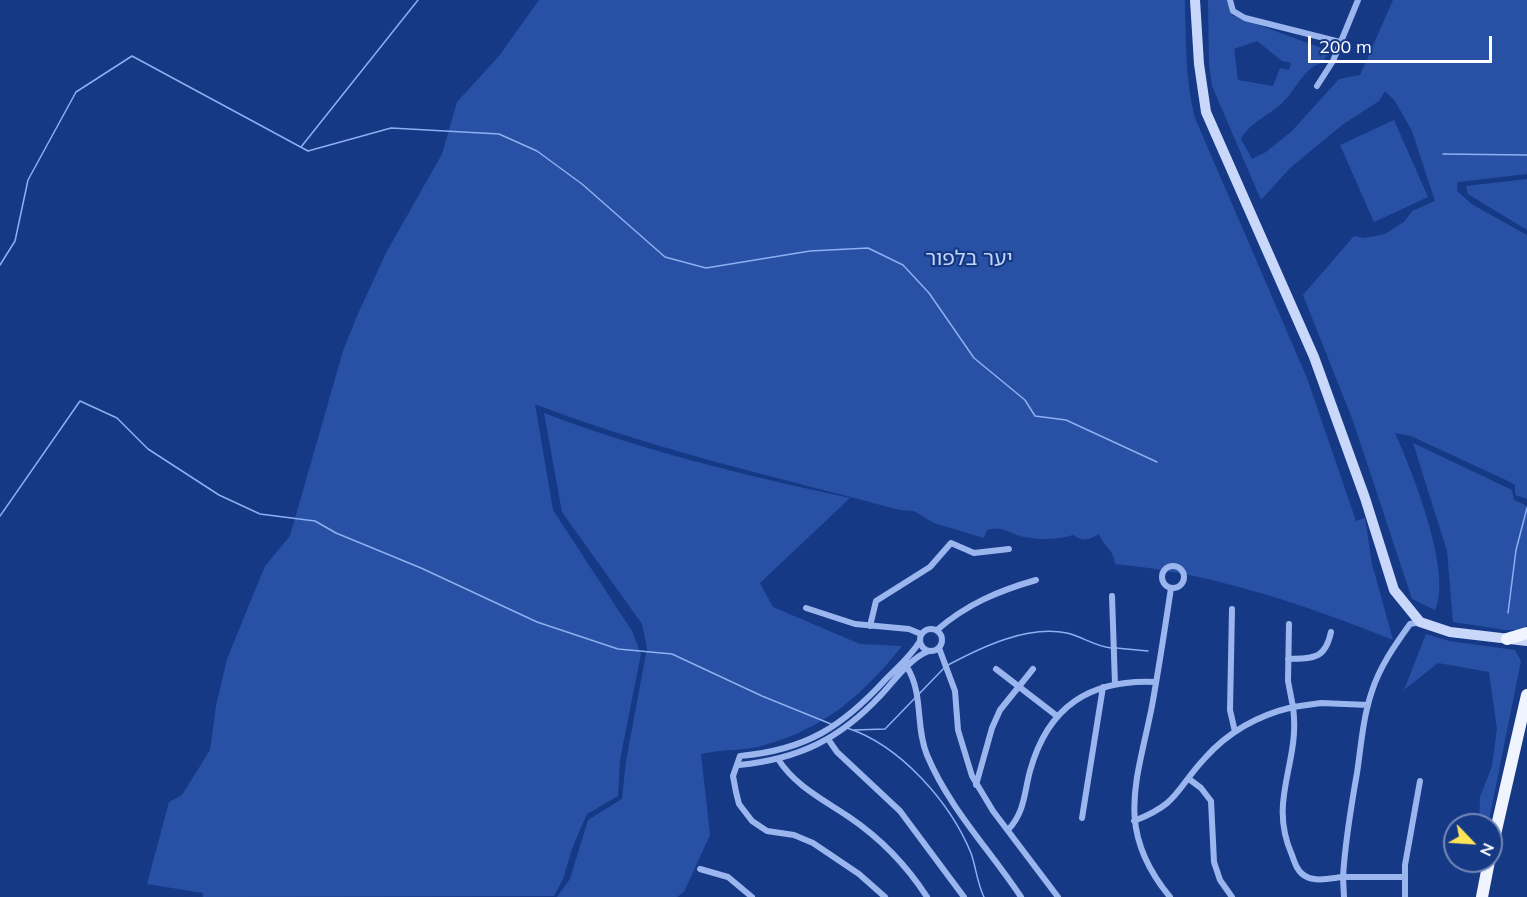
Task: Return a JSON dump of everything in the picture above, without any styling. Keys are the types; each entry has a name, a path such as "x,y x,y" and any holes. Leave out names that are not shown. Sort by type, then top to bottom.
{"highway":[{"path":"1507,639 1527,633"},
{"path":"1500,813 1527,695"},
{"path":"1482,897 1487,873"}],"main road":[{"path":"1195,0 1199,64 1206,112 1314,357 1361,488 1394,590 1420,622 1450,632 1527,641"}],"street":[{"path":"1230,0 1233,11 1245,18 1340,42"},
{"path":"1317,86 1333,61 1358,0"},
{"path":"870,627 876,601 930,567 951,543 974,553 1010,549"},
{"path":"937,630 957,613 983,598 1036,580"},
{"path":"1170,897 1149,864 1135,831 1134,821 1135,780 1156,682 1171,588"},
{"path":"1112,596 1116,684"},
{"path":"806,608 870,627 909,629 921,638 924,648 929,651"},
{"path":"1232,609 1230,710 1235,732"},
{"path":"1344,897 1344,856 1368,705 1378,675 1390,653 1410,624 1420,622"},
{"path":"1289,624 1288,659 1295,735 1281,816 1283,831 1302,874 1309,879 1404,877"},
{"path":"856,715 930,628 937,630 943,639 939,648 955,691 962,751 976,785 1058,897"},
{"path":"1288,659 1309,658 1323,653 1329,644 1331,632"},
{"path":"885,897 859,874 813,843 794,835 767,831 752,821 739,804 733,776 739,765 740,756 800,744 832,733 856,715 922,654 939,648"},
{"path":"908,667 918,688 923,746 928,759 962,817 1020,897"},
{"path":"996,669 1057,716"},
{"path":"976,785 992,728 1000,710 1033,669"},
{"path":"1008,830 1023,808 1029,773 1039,743 1057,716 1084,694 1103,687 1156,682"},
{"path":"1082,818 1103,687"},
{"path":"1134,821 1167,805 1207,756 1235,732 1256,718 1293,707 1321,702 1368,705"},
{"path":"739,765 778,759 807,751 828,739 832,733"},
{"path":"828,739 843,758 900,811 964,897"},
{"path":"778,759 786,771 801,785 852,819 898,859 927,897"},
{"path":"1189,779 1201,788 1211,801 1214,862 1220,880 1232,897"},
{"path":"1405,897 1404,877 1420,781"},
{"path":"700,869 728,877 752,897"}],"green space":[{"name":"יער בלפור","path":"539,0 1185,0 1188,74 1195,118 1307,378 1356,521 1365,518 1372,564 1393,640 1326,614 1257,592 1151,568 1115,564 1113,555 1099,534 1086,539 1073,535 1043,539 1024,537 998,528 987,530 984,538 934,523 914,511 900,510 670,449 535,404 553,510 632,631 641,654 620,760 618,796 587,814 573,846 563,879 554,896 203,897 203,893 147,884 169,802 182,795 210,750 216,706 227,659 265,566 290,536 343,351 357,316 386,253 442,154 457,102 499,56"},
{"path":"1208,0 1228,0 1232,15 1329,51 1322,63 1305,74 1283,102 1245,133 1241,139 1252,159 1266,152 1292,131 1339,79 1360,75 1393,0 1527,0 1527,174 1458,182 1457,191 1473,205 1527,235 1527,499 1515,495 1515,485 1506,480 1411,436 1395,433 1420,496 1435,548 1439,572 1439,593 1435,610 1412,599 1353,421 1303,295 1354,236 1365,238 1385,234 1404,222 1412,211 1435,201 1412,131 1395,101 1385,91 1379,101 1342,125 1289,169 1261,200 1212,86 1209,64","holes":["1257,41 1282,61 1291,63 1289,70 1280,68 1273,86 1238,80 1234,49"]},
{"path":"1394,120 1428,197 1374,222 1340,145"},
{"path":"1527,179 1527,230 1468,194 1466,186"},
{"path":"544,413 657,451 850,498 760,583 773,607 860,644 902,646 858,694 825,719 787,738 757,747 701,754 710,835 684,892 677,897 557,897 570,879 588,820 622,799 626,761 647,648 642,624 562,512"},
{"path":"1413,443 1512,490 1514,500 1527,506 1527,625 1522,630 1505,630 1453,622 1447,551"},
{"path":"1426,634 1449,641 1515,650 1521,661 1490,813 1479,813 1480,797 1492,766 1497,729 1489,672 1438,663 1404,690"}],"waterway":[{"path":"301,147 418,0"},
{"path":"0,265 15,241 28,180 76,92 132,56 308,151 391,128 499,134 537,151 582,184 665,257 706,268 810,251 868,248 903,265 929,293 974,358 1025,400 1035,416 1066,420 1157,462"},
{"path":"1443,154 1527,155"},
{"path":"0,516 80,401 117,418 148,449 219,495 260,514 315,521 336,533 421,568 537,622 618,649 672,654 762,696 831,724"},
{"path":"1508,613 1516,550 1527,508"},
{"path":"948,665 1005,639 1036,632 1067,633 1111,648"},
{"path":"1116,648 1148,651"},
{"path":"918,695 944,668"},
{"path":"854,730 885,729 915,698"},
{"path":"847,728 867,736 886,748 904,762 937,796 962,834 971,853 984,897"}]}
